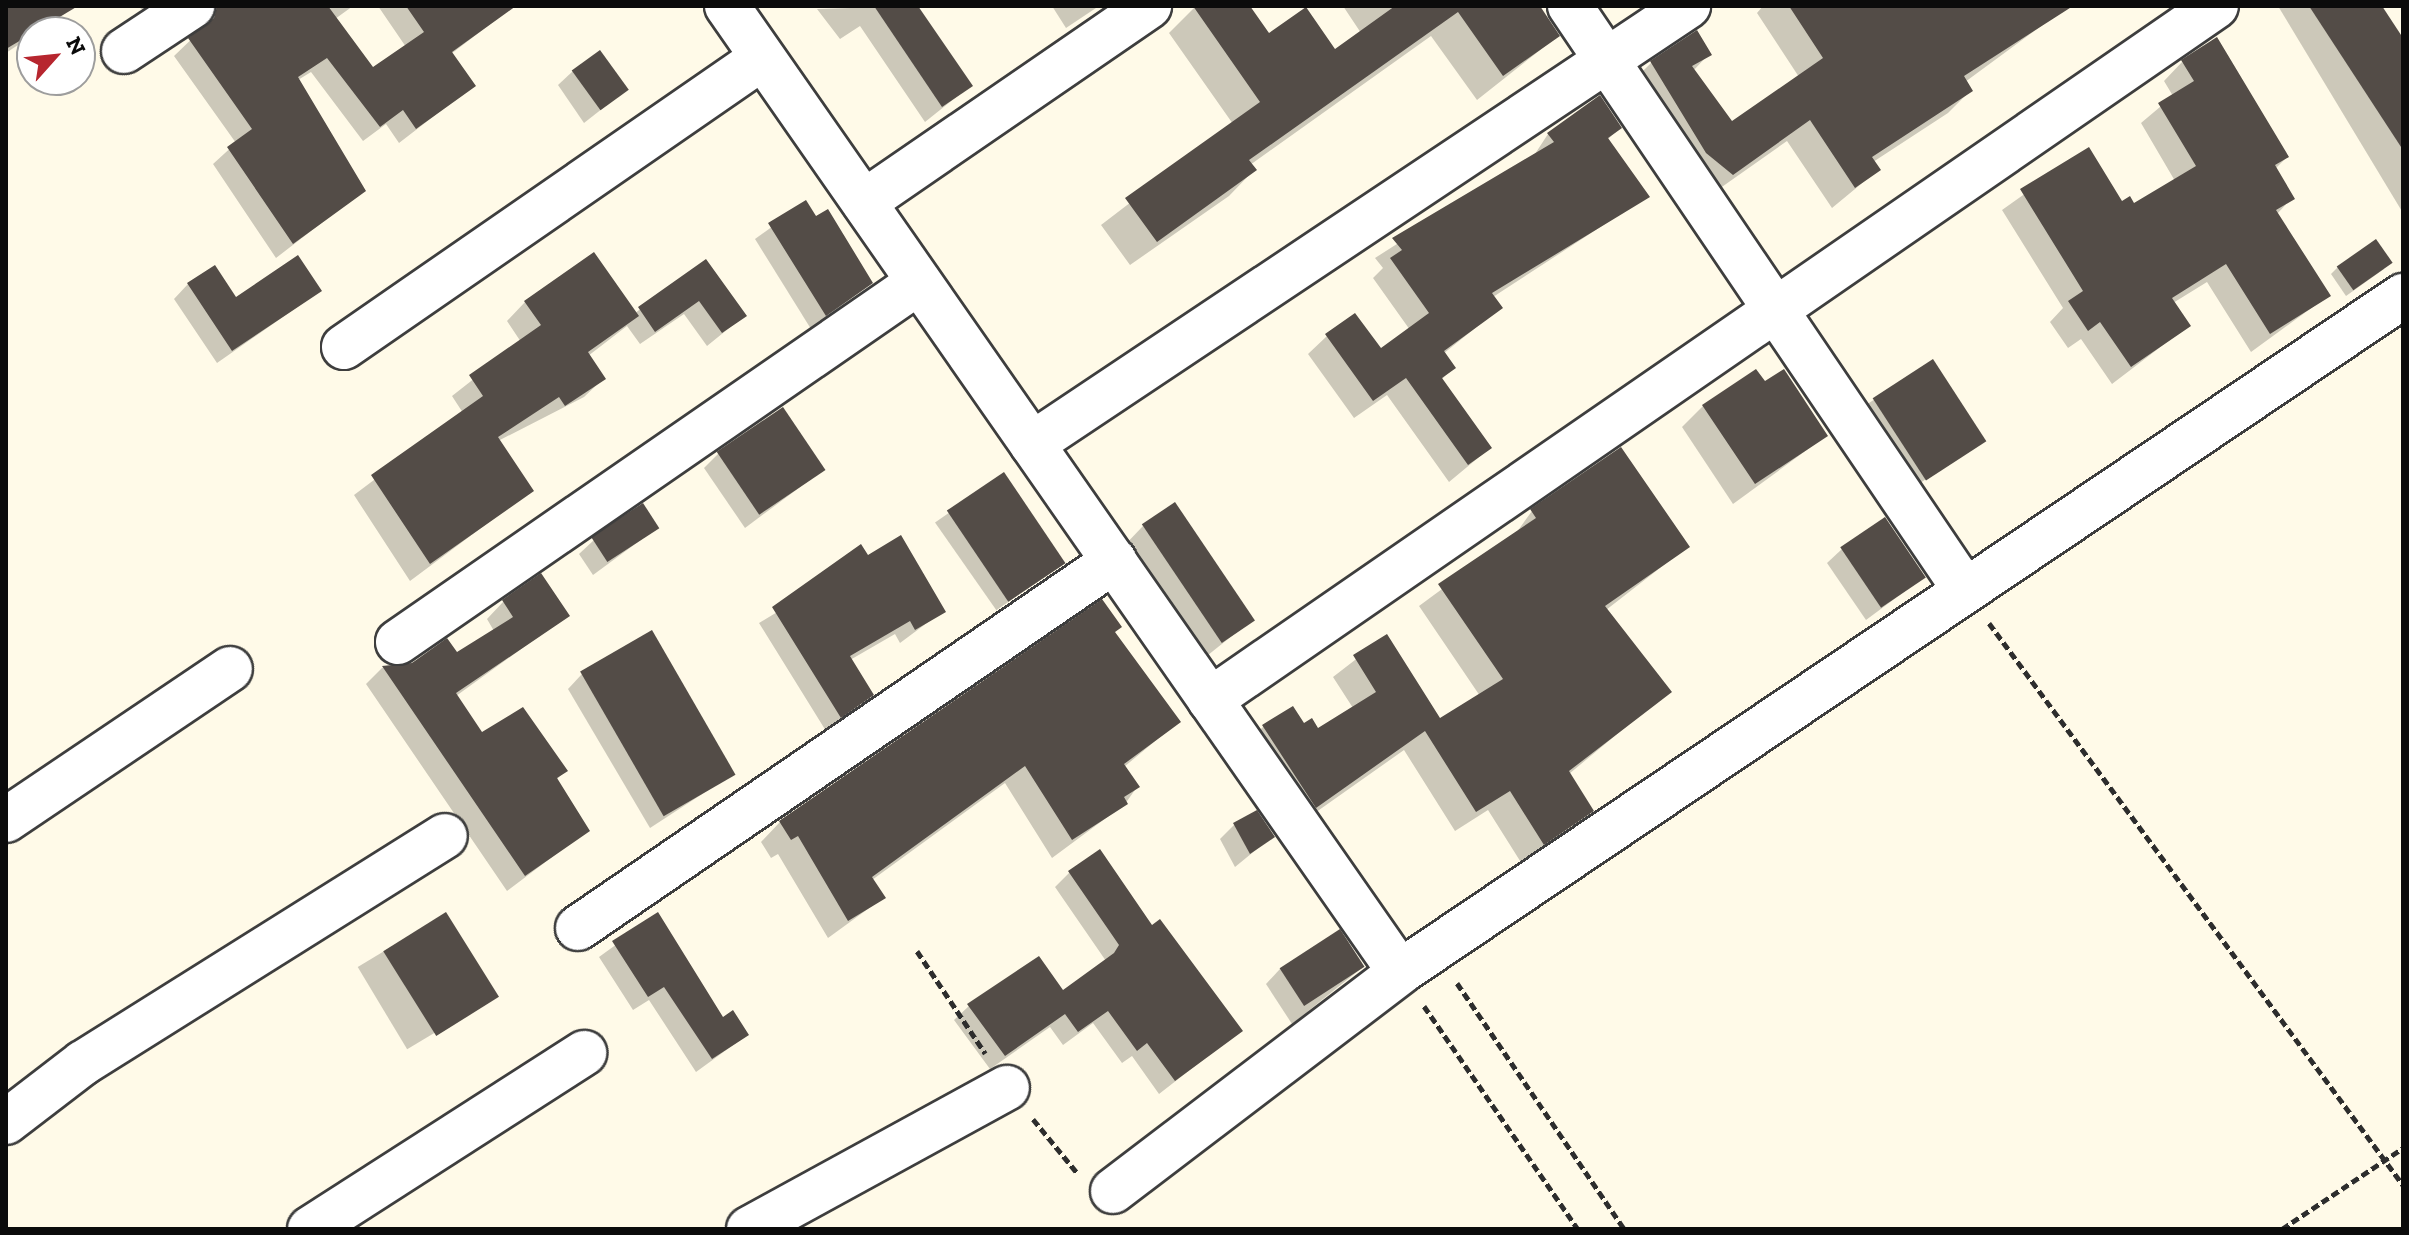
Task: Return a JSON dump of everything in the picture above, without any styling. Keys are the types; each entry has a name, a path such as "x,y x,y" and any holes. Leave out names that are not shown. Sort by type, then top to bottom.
{"street":[{"path":"124,51 192,6"},
{"path":"727,6 1210,700 1417,961"},
{"path":"864,202 1149,6"},
{"path":"1570,6 1965,590"},
{"path":"1032,444 1688,6"},
{"path":"1210,700 2216,6"},
{"path":"344,347 762,58"},
{"path":"398,642 919,282"},
{"path":"1113,1191 1417,961 2403,296"},
{"path":"578,928 1114,561"},
{"path":"6,820 230,669"},
{"path":"6,1122 83,1063 445,836"},
{"path":"310,1229 584,1053"},
{"path":"749,1229 1007,1088"}],"path":[{"path":"1965,590 2403,1185"},
{"path":"917,951 1007,1088 1101,1202 1113,1191"},
{"path":"1417,961 1578,1229"},
{"path":"1417,961 1624,1229"},
{"path":"2282,1229 2403,1148"}],"building":[{"path":"6,6 78,6 61,16 16,16 16,43 6,49"},
{"path":"217,6 328,6 373,67 424,32 406,6 516,6 452,52 476,86 416,129 403,110 380,127 327,58 298,77 366,191 293,244 227,147 252,129 188,38 214,18"},
{"path":"874,6 918,6 973,86 942,107"},
{"path":"1193,6 1250,6 1269,33 1306,7 1335,49 1395,6 1540,6 1560,36 1503,76 1458,12 1249,160 1257,170 1157,242 1125,198 1260,102"},
{"path":"1789,6 2073,6 1964,76 1973,91 1872,157 1881,170 1855,188 1810,120 1733,175 1706,153 1650,61 1697,30 1712,55 1692,66 1732,121 1823,58"},
{"path":"2309,6 2382,6 2403,38 2403,150"},
{"path":"2217,37 2289,157 2275,165 2295,199 2276,210 2331,296 2270,334 2226,264 2172,298 2191,326 2131,367 2100,322 2088,331 2068,301 2083,291 2020,189 2089,147 2122,201 2130,196 2134,203 2196,166 2158,103 2194,81 2181,60"},
{"path":"600,50 629,90 600,110 572,71"},
{"path":"1600,95 1622,128 1608,138 1650,197 1492,293 1503,308 1444,351 1456,368 1442,378 1492,448 1468,465 1406,378 1373,401 1325,334 1355,313 1381,348 1429,313 1390,258 1402,250 1392,238 1554,142 1547,133"},
{"path":"806,200 816,216 828,209 873,283 826,316 768,223"},
{"path":"2376,239 2393,263 2353,290 2337,267"},
{"path":"594,252 639,316 588,352 606,379 565,406 559,397 498,437 534,491 430,564 371,475 483,396 469,375 541,325 524,301"},
{"path":"298,255 322,291 232,351 187,283 215,265 236,297"},
{"path":"706,259 747,316 722,333 699,301 655,332 638,307"},
{"path":"1933,359 1986,441 1926,480 1873,398"},
{"path":"1756,369 1765,381 1784,369 1828,436 1755,484 1702,405"},
{"path":"783,407 825,470 759,515 717,452"},
{"path":"1621,447 1690,547 1605,606 1672,692 1569,771 1594,811 1544,845 1510,791 1476,812 1425,731 1316,808 1262,725 1293,706 1304,723 1312,718 1318,728 1376,692 1353,655 1387,634 1440,718 1503,679 1438,584 1536,518 1530,509"},
{"path":"1004,472 1066,563 1008,602 947,511"},
{"path":"1175,502 1255,621 1222,643 1142,524"},
{"path":"643,503 659,528 607,562 591,537"},
{"path":"1885,517 1926,578 1881,608 1840,547"},
{"path":"901,535 946,612 915,630 910,621 850,656 874,695 841,718 772,607 861,544 868,555"},
{"path":"541,573 570,616 456,693 482,732 523,707 568,771 557,778 590,831 525,876 382,666 412,663 447,638 457,652 513,617 502,600"},
{"path":"1102,599 1122,627 1115,632 1181,722 1124,764 1140,787 1124,797 1128,804 1072,840 1025,766 872,877 886,898 848,921 798,836 791,840 779,821"},
{"path":"652,630 736,775 664,816 580,672"},
{"path":"1257,810 1275,837 1250,854 1233,823"},
{"path":"1100,849 1152,925 1160,919 1243,1031 1175,1081 1147,1043 1137,1051 1108,1011 1078,1032 1065,1014 1005,1056 967,1004 1039,956 1063,990 1114,953 1119,945 1068,871"},
{"path":"446,912 499,997 436,1036 383,951"},
{"path":"658,912 723,1017 733,1010 749,1035 712,1059 664,987 648,997 612,941"},
{"path":"1340,929 1365,967 1304,1006 1280,968"}]}
